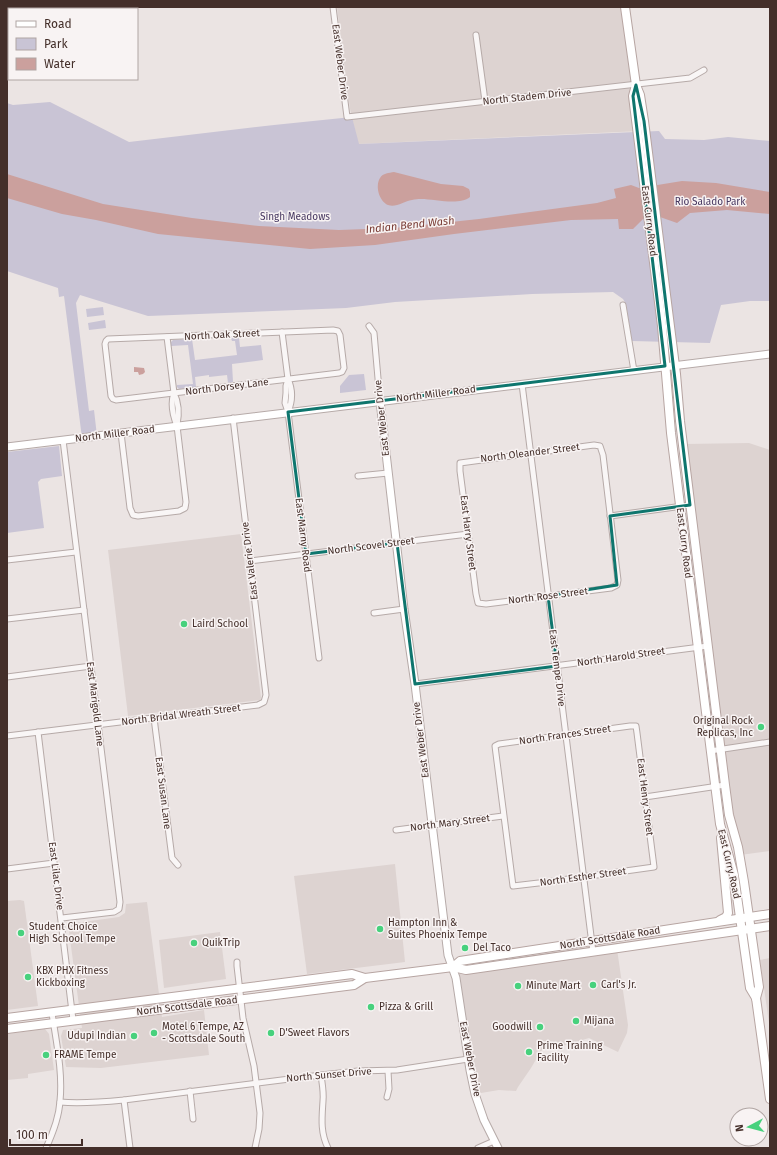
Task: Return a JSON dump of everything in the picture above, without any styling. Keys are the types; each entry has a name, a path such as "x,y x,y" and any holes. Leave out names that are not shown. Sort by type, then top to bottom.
{"main road":[{"name":"East Curry Road","path":"625,7 636,85 640,95 653,223 675,365 690,506 729,815 738,850 759,987 756,998"},
{"name":"East Curry Road","path":"653,223 669,416 710,751 720,824 734,875 750,988 756,998 770,1099"},
{"path":"717,922 726,917 728,913 720,824"},
{"name":"North Scottsdale Road","path":"453,967 460,960 770,914"},
{"name":"North Scottsdale Road","path":"7,1029 354,984 365,978 453,967 466,970 770,926"},
{"name":"North Scottsdale Road","path":"7,1018 352,974 365,978"}],"street":[{"name":"East Weber Drive","path":"333,7 347,117"},
{"path":"476,35 485,101"},
{"name":"North Stadem Drive","path":"347,117 690,78 704,70"},
{"path":"623,305 634,370"},
{"name":"East Weber Drive","path":"369,326 374,333 380,401 404,609 415,684 448,956 456,978 468,1060 475,1094 484,1120 498,1148"},
{"name":"North Oak Street","path":"113,399 111,396 104,344 106,341 113,339 334,330 338,331 340,335 344,368 342,372"},
{"name":"East Marny Road","path":"282,332 288,379 286,386 289,393 285,403 288,412 319,658"},
{"path":"121,433 130,508 133,515 138,516 179,511 185,508 186,502 174,418 175,402 172,400 174,393 167,337"},
{"name":"North Miller Road","path":"7,446 770,354"},
{"name":"North Dorsey Lane","path":"113,399 116,400 342,372"},
{"name":"East Tempe Drive","path":"522,384 556,666 593,952"},
{"name":"East Valerie Drive","path":"233,418 266,695 264,702"},
{"name":"East Marigold Lane","path":"62,918 114,912 119,909 120,902 63,440"},
{"name":"North Oleander Street","path":"460,463 594,445 600,446 610,516"},
{"name":"East Harry Street","path":"460,463 478,603"},
{"path":"358,476 388,473"},
{"path":"610,516 690,506"},
{"name":"North Rose Street","path":"478,603 486,604 611,588 617,585 618,580 610,516"},
{"name":"North Scovel Street","path":"250,561 468,534"},
{"path":"7,560 76,552"},
{"path":"374,613 404,609"},
{"path":"7,619 84,610"},
{"name":"North Harold Street","path":"415,684 708,646"},
{"path":"7,677 91,666"},
{"name":"North Bridal Wreath Street","path":"7,736 258,705 264,702"},
{"name":"East Susan Lane","path":"154,718 172,858 178,865"},
{"name":"North Frances Street","path":"503,816 495,746 499,744 636,726"},
{"name":"East Henry Street","path":"636,726 654,867"},
{"name":"East Lilac Drive","path":"38,732 62,918 73,1020"},
{"path":"710,751 770,742"},
{"path":"645,797 725,785"},
{"name":"North Mary Street","path":"396,830 503,816"},
{"name":"North Esther Street","path":"503,816 513,886 654,867"},
{"path":"7,869 54,863"},
{"path":"237,962 240,999 252,1054 260,1113 259,1129 255,1148"},
{"path":"46,1148 55,1127 60,1102 61,1080 52,1013"},
{"name":"North Sunset Drive","path":"60,1102 96,1103 256,1082 358,1071 388,1071 468,1060"},
{"path":"387,1097 388,1071"},
{"path":"321,1075 323,1099 322,1126 323,1135 328,1148"},
{"path":"190,1091 193,1119"},
{"path":"124,1100 130,1148"},
{"path":"478,1148 494,1141"}],"highlighted area":[{"path":"636,85 644,121 690,505 610,516 617,585 548,596 557,666 415,684 397,543 306,554 288,412 665,366 633,96"}],"shaded area":[{"path":"337,7 623,7 641,131 358,144 350,109"},
{"path":"749,443 770,450 770,851 740,855 726,774 685,444"},
{"name":"Laird School","path":"241,534 261,698 260,700 128,716 108,550"},
{"path":"395,864 405,962 307,974 294,876"},
{"path":"7,901 24,901 38,1006 7,1010"},
{"path":"147,902 162,1017 204,1010 209,1055 101,1068 66,1067 61,1036 63,1030 82,1028 68,924 119,917 125,913 126,904"},
{"path":"220,932 226,979 164,988 159,940"},
{"path":"617,949 628,1025 627,1033 618,1052 589,1038 559,1047 544,1049 541,1051 516,1091 499,1090 475,1094 453,967 466,970"},
{"path":"770,958 770,1030 760,960"},
{"path":"45,1029 49,1034 54,1070 28,1074 28,1078 7,1080 7,1034"}],"green space":[{"name":"Singh Meadows","path":"50,102 129,142 352,117 359,144 659,131 665,139 704,140 728,137 770,141 770,301 750,301 721,305 710,343 632,341 626,304 623,299 613,292 532,294 395,302 346,308 148,316 80,295 76,303 89,411 94,410 97,436 82,438 64,296 59,297 58,288 7,271 7,103 13,105"},
{"path":"103,307 104,315 87,317 86,309"},
{"path":"105,320 106,328 89,330 88,323"},
{"path":"231,338 239,338 240,347 261,345 263,360 232,364 233,382 228,383 227,375 209,377 209,375 195,377 196,387 179,389 177,387 177,385 193,384 188,345 171,346 171,342 173,340 192,339 195,360 237,355 235,341 232,341"},
{"path":"364,374 366,390 340,393 340,386 349,375"},
{"path":"59,446 62,476 41,479 38,482 44,528 7,533 7,452"}],"water":[{"path":"394,172 441,184 463,186 469,189 470,197 465,200 453,202 418,199 391,206 385,203 380,197 378,185 380,178 383,175"},
{"path":"7,174 103,204 192,218 259,226 339,230 394,228 479,219 597,203 616,198 614,189 631,185 639,188 682,181 716,183 770,192 770,214 727,210 690,213 677,223 660,217 643,219 633,229 619,229 618,219 571,220 375,245 310,249 158,234 62,214 7,198"},
{"path":"134,367 144,368 145,372 139,375 138,372 134,372"}],"place":[{"name":"Laird School","path":"184,624"},
{"name":"Original Rock Replicas, Inc","path":"761,727"},
{"name":"Hampton Inn & Suites Phoenix Tempe","path":"380,929"},
{"name":"Student Choice High School Tempe","path":"21,933"},
{"name":"QuikTrip","path":"194,943"},
{"name":"Del Taco","path":"465,948"},
{"name":"KBX PHX Fitness Kickboxing","path":"28,977"},
{"name":"Carl's Jr.","path":"593,985"},
{"name":"Minute Mart","path":"518,986"},
{"name":"Pizza & Grill","path":"371,1007"},
{"name":"Mijana","path":"576,1021"},
{"name":"Goodwill","path":"540,1027"},
{"name":"Motel 6 Tempe, AZ - Scottsdale South","path":"154,1033"},
{"name":"D'Sweet Flavors","path":"271,1033"},
{"name":"Udupi Indian","path":"134,1036"},
{"name":"Prime Training Facility","path":"529,1052"},
{"name":"FRAME Tempe","path":"46,1055"}],"park label":[{"name":"Rio Salado Park","path":"710,202"}],"water label":[{"name":"Indian Bend Wash","path":"410,225"}]}
